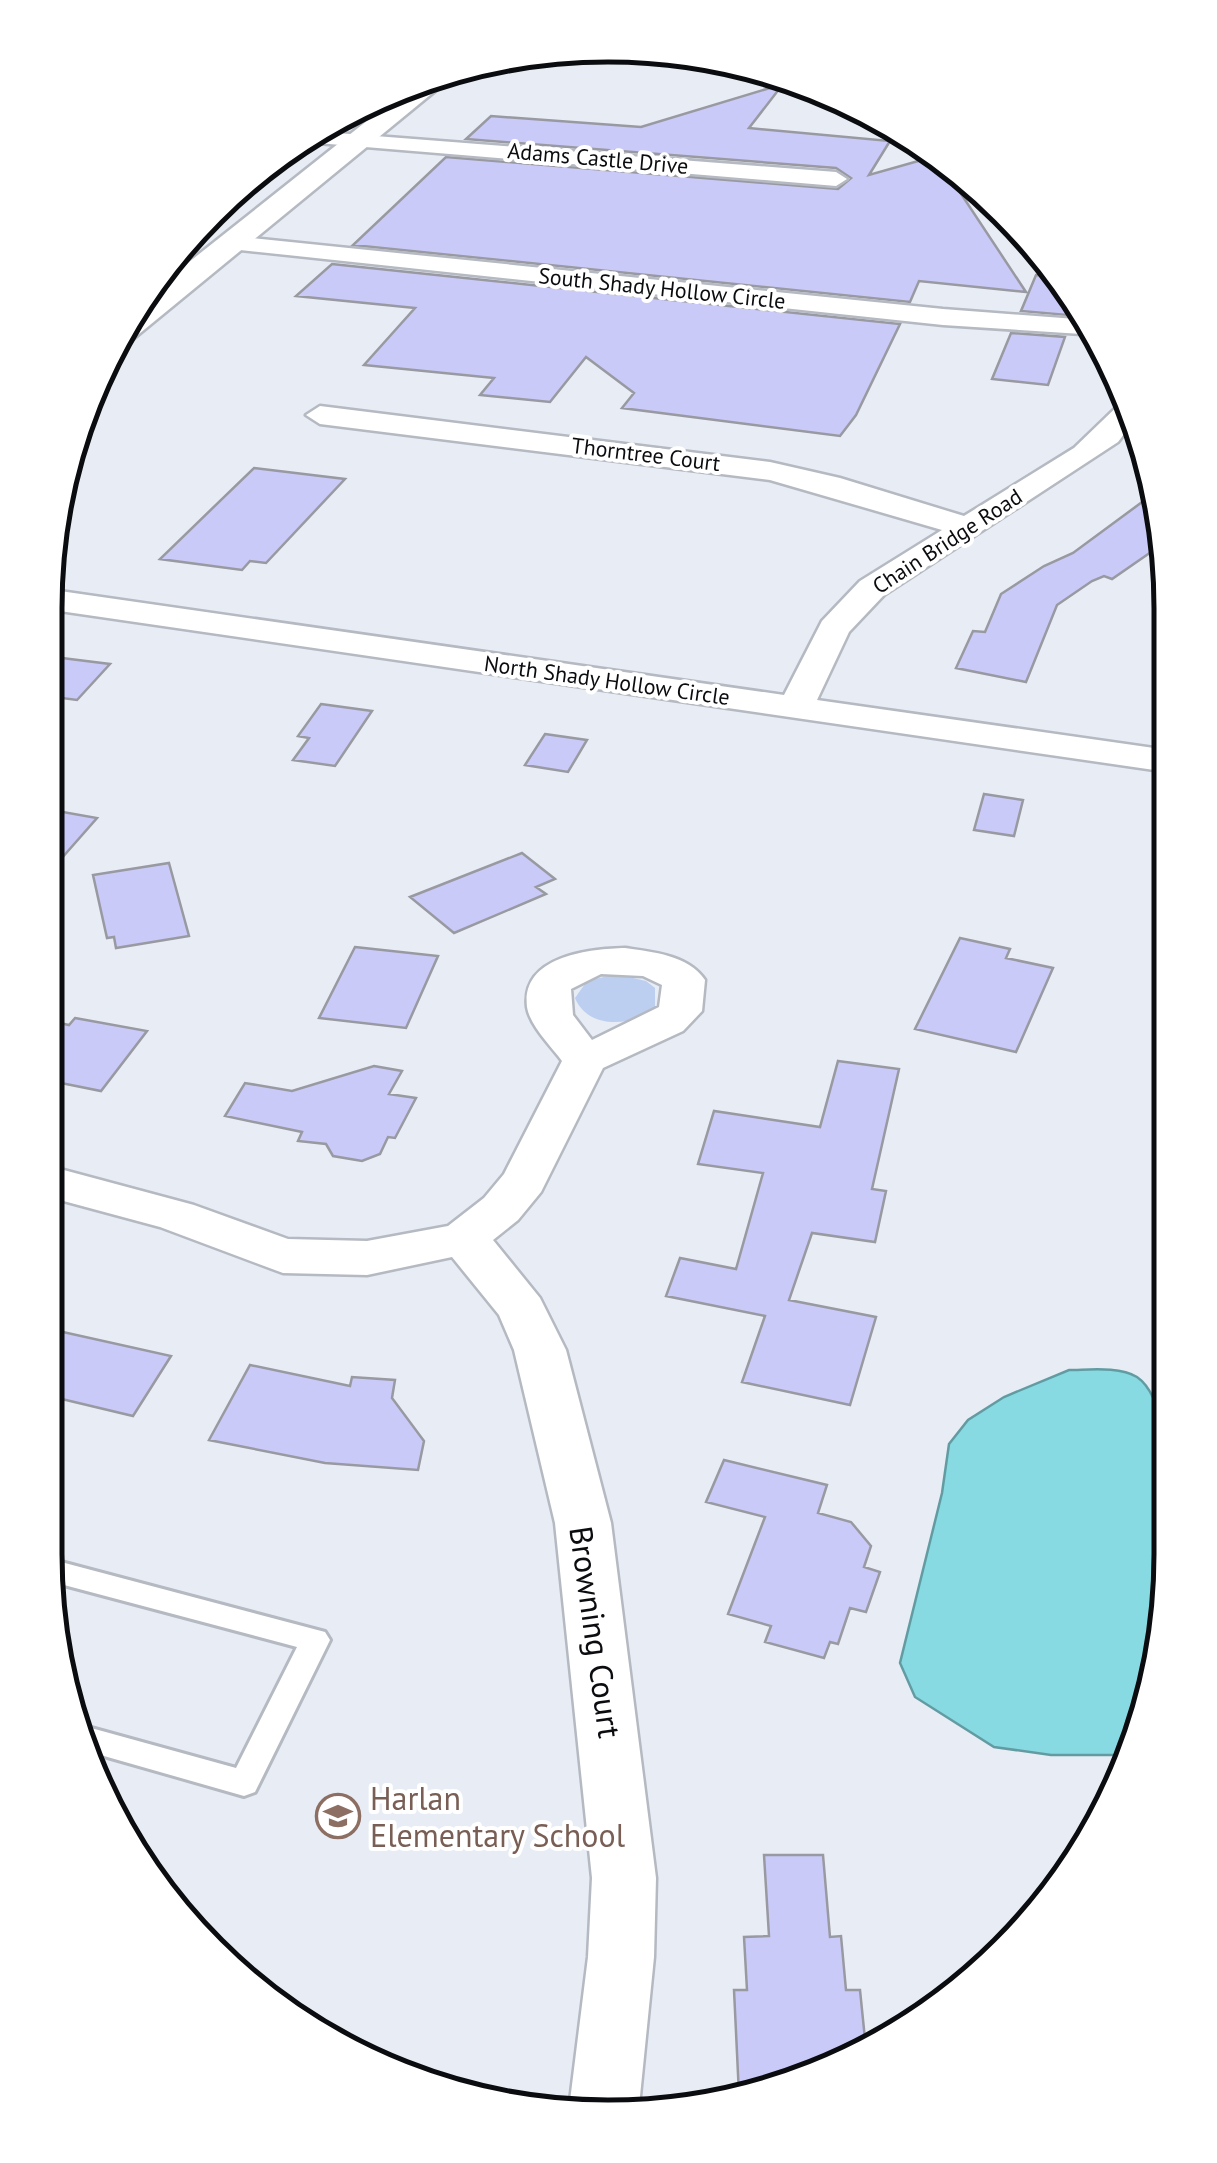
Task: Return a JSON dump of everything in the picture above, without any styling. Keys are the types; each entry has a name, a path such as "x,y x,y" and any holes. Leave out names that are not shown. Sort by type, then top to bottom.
{"street":[{"path":"155,305 408,101"},
{"name":"Adams Castle Drive","path":"331,139 836,179"},
{"name":"South Shady Hollow Circle","path":"232,244 943,318 1075,327"},
{"name":"Thorntree Court","path":"320,415 770,471 829,484 966,527"},
{"name":"Chain Bridge Road","path":"796,708 834,628 854,605 892,572 1096,445 1120,418"},
{"name":"North Shady Hollow Circle","path":"62,601 1154,759"},
{"path":"62,1184 177,1216 283,1256 367,1258 463,1239 501,1209 524,1181 585,1060"},
{"name":"Browning Court","path":"463,1239 494,1270 522,1310 540,1350 583,1522 624,1878 605,2100"}],"lane":[{"path":"63,1573 315,1640 244,1783 95,1741"}],"shaded area":[{"path":"616,974 646,981 655,988 655,1007 623,1021 590,1016 575,998 587,981"},
{"path":"1069,1370 1113,1370 1137,1377 1154,1399 1150,1626 1136,1696 1116,1755 1051,1755 994,1747 915,1697 900,1663 942,1493 949,1444 968,1420 1004,1397"}],"building":[{"path":"772,87 779,89 749,128 890,141 869,175 920,161 941,175 958,189 1026,292 919,281 910,302 353,245 446,157 838,189 851,178 836,168 466,139 491,116 641,127"},
{"path":"332,264 900,324 856,415 840,436 622,408 634,393 586,357 550,402 480,395 494,378 364,365 415,308 296,296"},
{"path":"1036,275 1042,276 1067,313 1067,315 1021,311"},
{"path":"1011,333 1065,337 1048,385 992,379"},
{"path":"254,468 345,479 266,563 250,561 242,570 160,559"},
{"path":"1144,501 1151,552 1112,579 1104,576 1092,581 1057,605 1026,682 956,668 973,631 985,632 1001,594 1044,566 1073,553"},
{"path":"62,658 110,664 77,700 62,698"},
{"path":"321,704 372,711 335,766 293,760 309,738 298,736"},
{"path":"545,734 587,740 568,772 525,765"},
{"path":"984,794 1023,800 1014,836 974,830"},
{"path":"62,812 97,818 62,858"},
{"path":"522,853 555,879 536,887 546,894 454,933 410,897"},
{"path":"169,863 189,936 116,948 114,937 107,938 93,875"},
{"path":"960,938 1010,949 1006,958 1053,968 1016,1052 915,1029"},
{"path":"355,947 438,956 406,1028 319,1018"},
{"path":"75,1018 147,1031 101,1091 62,1083 62,1023 69,1025"},
{"path":"838,1061 899,1069 872,1189 886,1191 875,1242 812,1233 789,1300 876,1317 850,1405 742,1382 765,1316 666,1296 680,1258 736,1269 763,1173 698,1164 714,1111 820,1127"},
{"path":"374,1066 402,1071 389,1094 416,1098 395,1138 388,1137 380,1154 362,1161 333,1156 326,1144 298,1141 302,1132 225,1116 245,1083 292,1091"},
{"path":"62,1332 171,1356 133,1416 62,1399"},
{"path":"250,1365 350,1386 352,1377 395,1380 392,1398 424,1441 418,1470 325,1463 209,1440"},
{"path":"724,1460 827,1485 818,1513 851,1522 871,1546 864,1567 880,1572 866,1612 850,1608 838,1644 830,1642 824,1658 765,1642 771,1626 728,1614 765,1517 706,1502"},
{"path":"764,1855 823,1855 830,1937 841,1936 846,1990 860,1990 865,2036 784,2072 739,2085 734,1990 747,1990 744,1937 769,1936"}],"place":[{"name":"Harlan Elementary School","path":"338,1816"}]}
